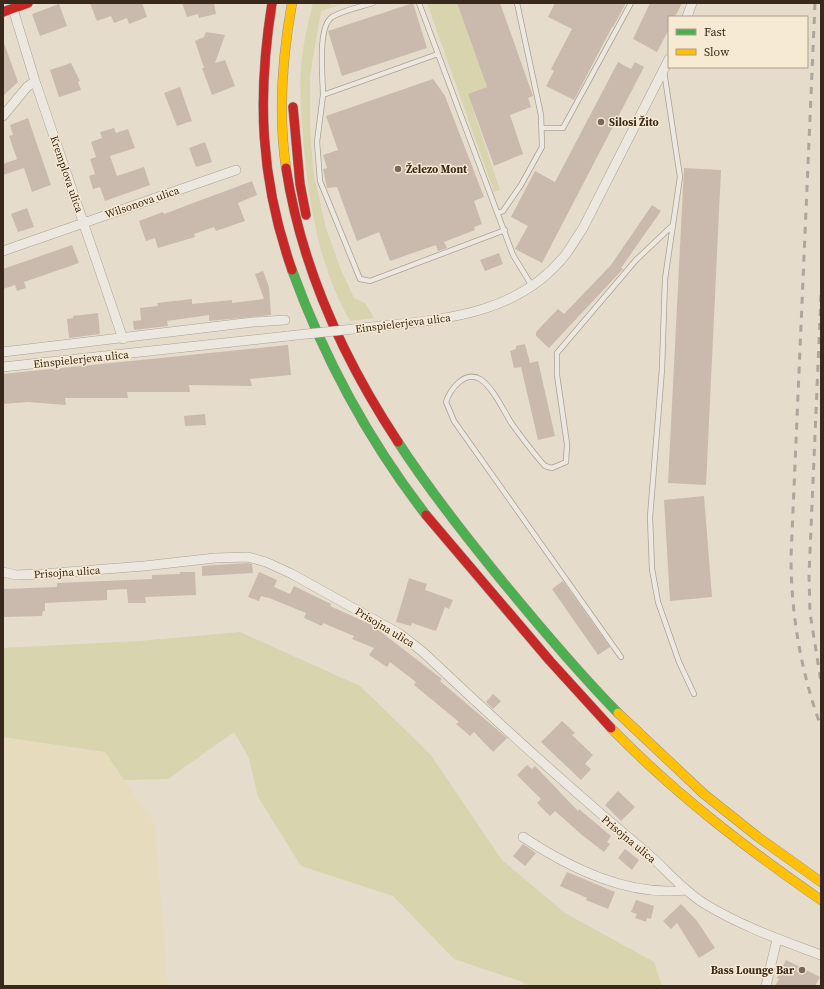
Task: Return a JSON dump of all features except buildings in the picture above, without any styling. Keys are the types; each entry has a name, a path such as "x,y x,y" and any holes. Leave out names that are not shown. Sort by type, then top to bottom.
{"main road":[{"path":"3,12 12,6 28,3"},
{"path":"272,3 265,38 263,67 263,132 265,155 276,218 297,284 333,368 380,449 425,513 538,650 585,702 652,769 727,832 821,900"},
{"path":"283,3 285,23 281,96 284,158 294,212 315,278 348,354 373,400 438,502 548,636 601,696 667,760 737,822 821,882"},
{"path":"292,3 273,68 273,131 286,216 307,281 343,364 366,404 395,452 484,584"},
{"path":"296,44 297,31"},
{"path":"292,95 293,126 300,184 308,222"},
{"path":"342,317 352,337"},
{"path":"406,436 475,546"}],"street":[{"path":"688,16 692,3"},
{"name":"Kremplova ulica","path":"12,6 35,81 123,339"},
{"name":"Einspielerjeva ulica","path":"3,367 448,318 471,314 500,304 532,286 549,272 566,254 583,228 668,61"},
{"path":"3,116 27,87 35,81"},
{"name":"Wilsonova ulica","path":"3,251 236,170"},
{"name":"Einspielerjeva ulica","path":"3,352 123,339 254,322 285,320"},
{"name":"Prisojna ulica","path":"3,572 16,575 42,574 144,566 215,558 248,557 266,562 292,574 400,634 423,652 590,806 653,858 686,890 724,915 777,939 821,955"},
{"path":"523,837 546,852 609,880 642,890 667,892 686,890"},
{"path":"766,986 777,939"}],"lane":[{"path":"373,3 331,18 324,29 322,44 323,95 317,142 320,181 360,278 370,281 505,230"},
{"path":"419,3 505,230 513,255 532,286"},
{"path":"498,213 503,210 521,185 542,147 542,128 517,3"},
{"path":"542,128 563,128 632,3"},
{"path":"323,95 438,54"},
{"path":"664,69 680,177 665,279 662,369 650,517 652,569 658,602 679,662 694,694"},
{"path":"621,658 454,421 446,402 450,392 457,383 470,378 478,378 486,384 512,424 545,466 552,468 566,462 567,444 557,375 557,353 636,260 673,225"}],"shaded area":[{"path":"313,3 332,3 331,6 345,3 321,11 310,76 310,131 314,176 326,228 341,270 354,298 365,303 374,318 350,321 332,283 314,222 305,159 300,89 303,50"},
{"path":"427,3 457,3 487,87 468,94 500,190 494,192"},
{"path":"240,632 360,686 430,754 502,860 565,913 654,962 662,986 526,986 523,982 454,959 393,896 301,866 258,797 249,758 234,732 168,779 124,780 105,752 3,737 3,648 139,641"},
{"path":"3,737 105,752 155,825 168,986 3,986"}],"railway":[{"path":"815,3 791,579 798,643 808,685 821,727"},
{"path":"821,295 809,575 810,613 821,682"}],"traffic: fast":[{"path":"292,270 318,335 333,367 367,428 405,487 426,515"},
{"path":"398,442 444,508 524,608 554,644 618,713"}],"traffic: slow":[{"path":"286,168 282,127 282,86 292,3"},
{"path":"618,713 704,794 758,837 821,882"},
{"path":"611,728 686,798 738,840 821,900"}],"traffic: jam":[{"path":"3,12 28,3"},
{"path":"272,3 264,72 264,138 273,203 281,236 292,270"},
{"path":"293,107 300,184 306,215"},
{"path":"286,168 302,241 327,311 360,378 378,411 398,442"},
{"path":"426,515 550,661 611,728"}],"place":[{"name":"Silosi Žito","path":"601,122"},
{"name":"Železo Mont","path":"398,169"},
{"name":"Bass Lounge Bar","path":"802,970"}]}
